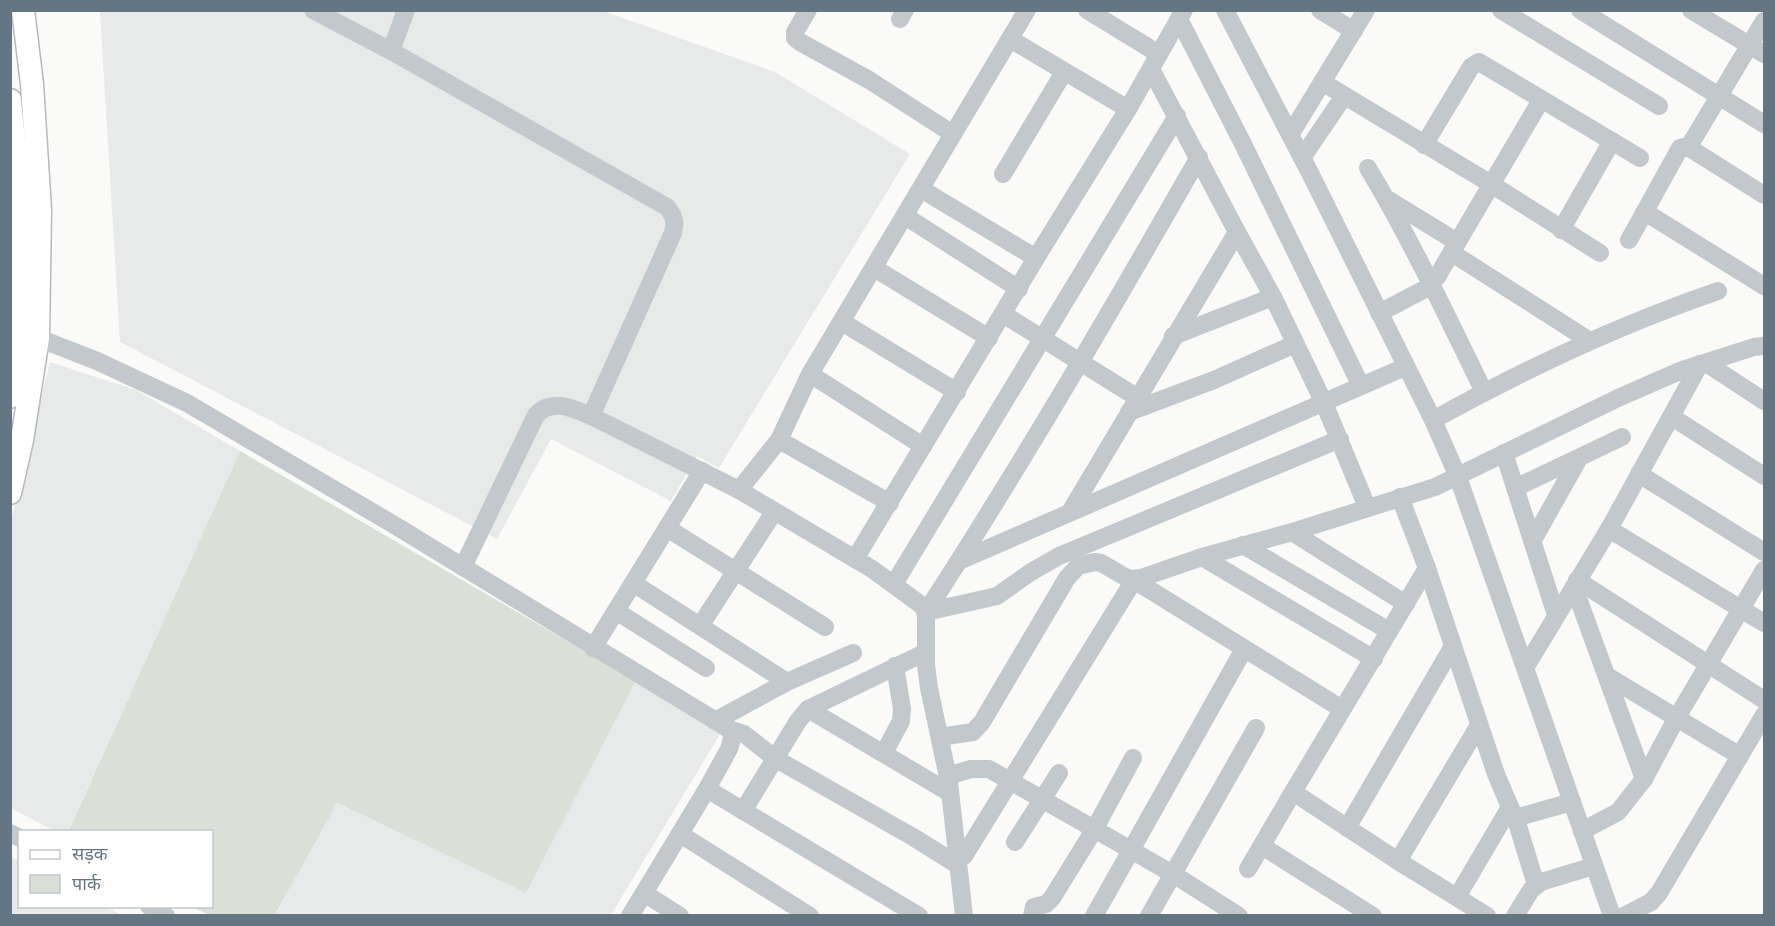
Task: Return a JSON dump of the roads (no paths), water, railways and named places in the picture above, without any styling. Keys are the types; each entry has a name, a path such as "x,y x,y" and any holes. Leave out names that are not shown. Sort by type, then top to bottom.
{"main road":[{"path":"10,494 26,418 29,334 40,210 32,84 23,10"},
{"path":"10,100 29,334 10,398"}],"street":[{"path":"313,10 391,51 667,207 673,214 675,224 673,232 591,416"},
{"path":"391,51 406,10"},
{"path":"808,10 795,32 795,38 874,83 953,134"},
{"path":"1087,10 1155,62 1178,116 1273,297 1324,403 1367,507"},
{"path":"1225,10 1433,420 1458,477 1612,915"},
{"path":"1320,10 1354,31"},
{"path":"1290,135 1366,10"},
{"path":"1502,10 1522,16 1659,106"},
{"path":"1580,10 1764,124"},
{"path":"1691,10 1757,50"},
{"path":"739,490 779,440 810,374 1010,39 1019,13"},
{"path":"855,559 1128,109 1182,15"},
{"path":"1182,15 1360,386"},
{"path":"1688,148 1718,95 1757,50 1764,21"},
{"path":"1010,39 1128,109"},
{"path":"1424,144 1474,63 1483,64 1640,158"},
{"path":"1003,174 1064,72"},
{"path":"1322,82 1600,253"},
{"path":"1302,158 1344,96"},
{"path":"1379,313 1431,284 1455,248 1542,100"},
{"path":"894,584 1178,116"},
{"path":"1561,230 1612,141"},
{"path":"1629,240 1680,148 1688,148 1764,195"},
{"path":"926,612 1080,362 1199,157"},
{"path":"1368,168 1431,284 1484,392"},
{"path":"921,189 1036,258"},
{"path":"1386,199 1590,340"},
{"path":"1645,212 1764,286"},
{"path":"905,216 1019,289"},
{"path":"1070,512 1237,232"},
{"path":"874,268 989,338"},
{"path":"1433,420 1590,340 1636,320 1718,291"},
{"path":"1173,336 1273,297"},
{"path":"1003,315 1080,362 1133,405"},
{"path":"842,322 957,392"},
{"path":"29,334 97,361 187,403 463,567 722,725 750,738 776,759 913,837 961,861"},
{"path":"1133,405 1214,380 1295,344"},
{"path":"961,861 1134,580 1202,557 1292,532 1435,487 1618,398 1703,363 1764,346"},
{"path":"1703,363 1764,401"},
{"path":"1525,668 1609,529 1703,363"},
{"path":"958,561 1405,367"},
{"path":"810,374 923,446"},
{"path":"463,567 536,415 548,405 573,409 591,416 739,490 855,559 920,602 926,612 929,688 949,784 961,861 964,915"},
{"path":"1672,417 1764,476"},
{"path":"1515,488 1622,436"},
{"path":"926,612 997,596 1059,556 1340,439"},
{"path":"779,440 890,503"},
{"path":"1504,453 1556,615"},
{"path":"1533,540 1579,458"},
{"path":"593,648 702,471"},
{"path":"1639,474 1764,552"},
{"path":"1400,497 1427,568 1496,774 1513,812 1536,885"},
{"path":"700,626 774,512"},
{"path":"667,528 825,627"},
{"path":"1609,529 1764,623"},
{"path":"1292,532 1406,604"},
{"path":"1243,545 1389,631"},
{"path":"1202,557 1374,659"},
{"path":"940,737 973,732 982,722 1074,568 1095,562 1134,580 1342,709"},
{"path":"1248,869 1427,568"},
{"path":"1582,831 1618,812 1644,779 1676,719 1764,570"},
{"path":"633,583 787,682"},
{"path":"1575,584 1764,700"},
{"path":"1575,584 1644,779"},
{"path":"616,611 706,668"},
{"path":"1347,828 1453,646"},
{"path":"1094,915 1244,650"},
{"path":"743,811 808,709 926,652"},
{"path":"722,725 787,682 853,653"},
{"path":"885,753 902,722 895,666"},
{"path":"1607,676 1740,756"},
{"path":"808,709 885,753 949,784"},
{"path":"1624,915 1651,902 1659,893 1764,714"},
{"path":"630,915 707,789 732,742 733,735 722,725"},
{"path":"1398,861 1479,725"},
{"path":"1149,915 1256,728"},
{"path":"1032,915 1034,907 1046,904 1052,898 1094,830 1133,758"},
{"path":"949,784 971,769 985,768 1173,874 1230,913"},
{"path":"1015,842 1059,772"},
{"path":"707,789 919,915"},
{"path":"1293,792 1398,861 1487,915"},
{"path":"1456,897 1513,812 1572,802"},
{"path":"680,834 810,915"},
{"path":"1262,846 1373,915"},
{"path":"1515,915 1536,885 1594,866"},
{"path":"644,893 680,915"}]}
